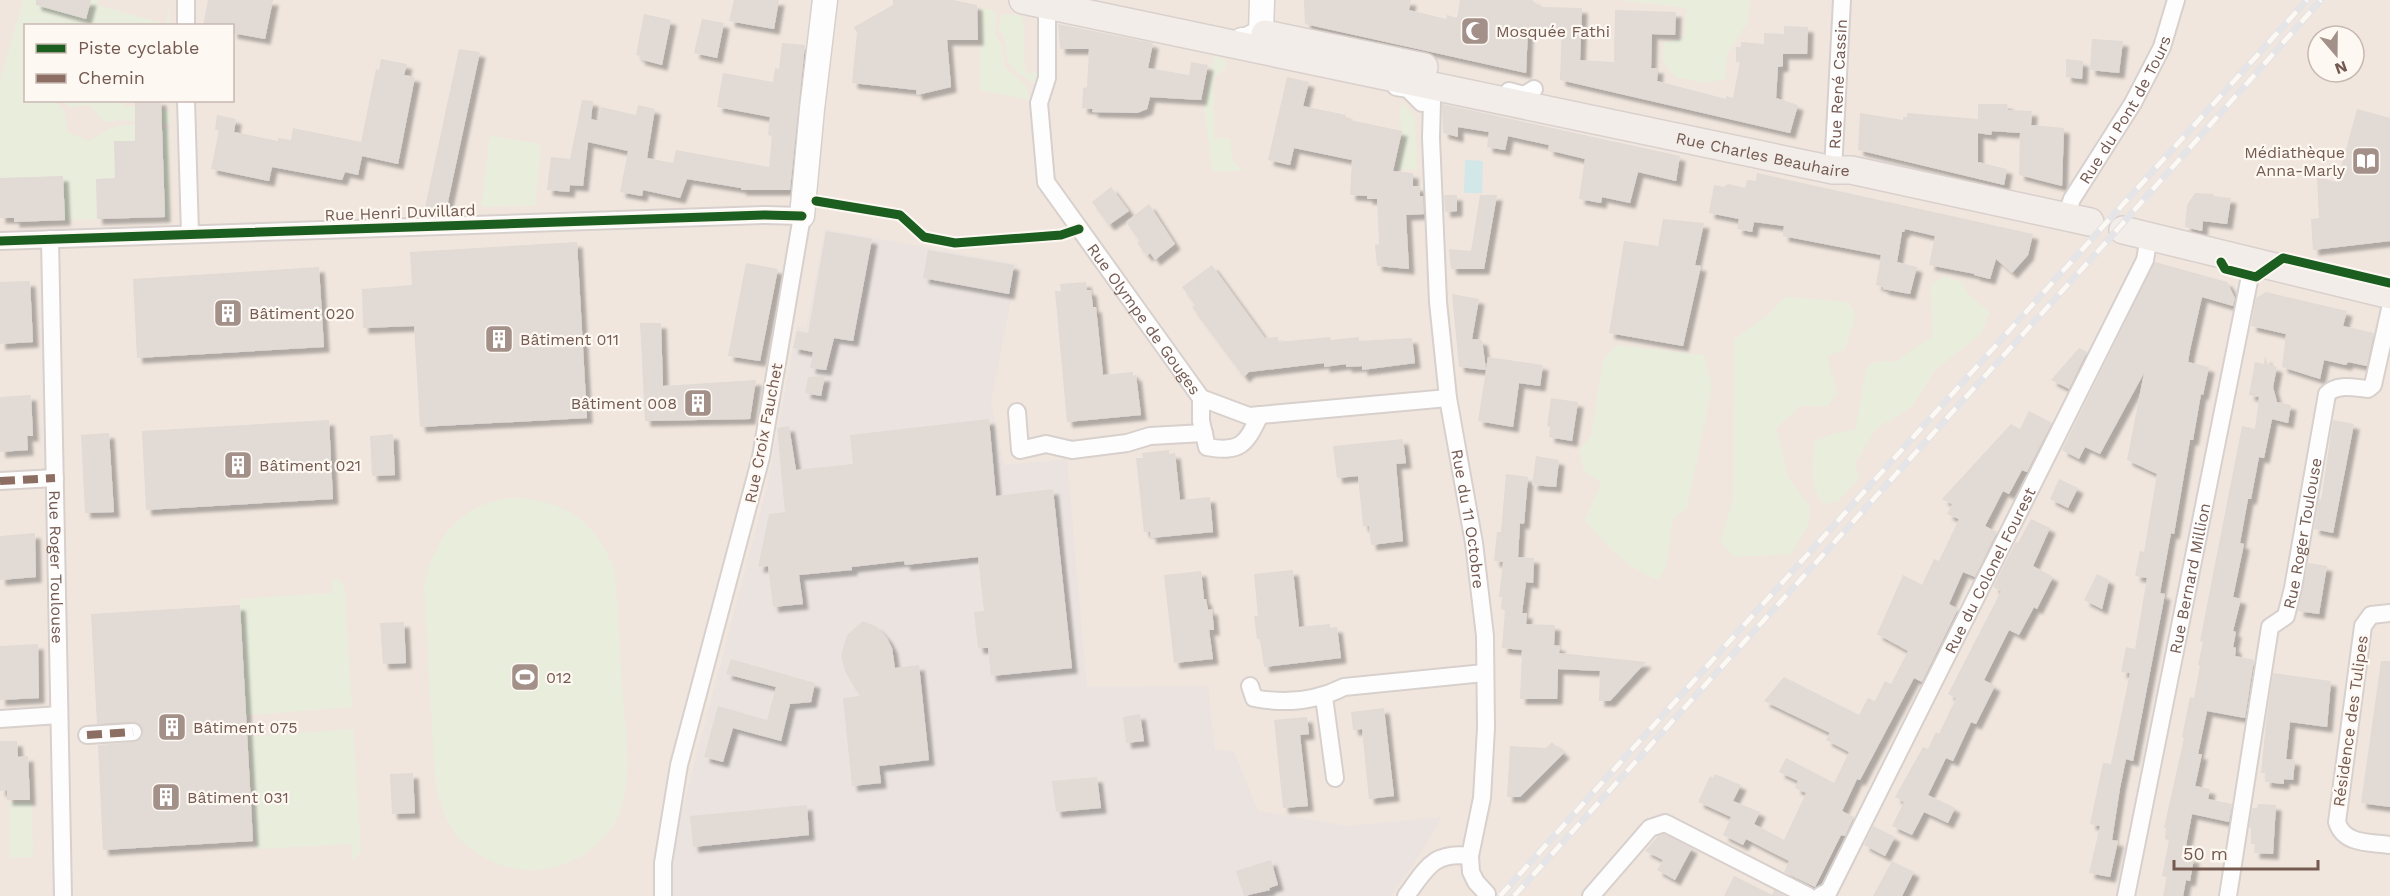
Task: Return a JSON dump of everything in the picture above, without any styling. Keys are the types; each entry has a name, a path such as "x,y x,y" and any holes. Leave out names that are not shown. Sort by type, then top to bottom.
{"main road":[{"name":"Rue Croix Fauchet","path":"802,216 825,0"},
{"path":"1105,0 1317,53 1363,73 1433,87 1534,89 1839,168"},
{"path":"1035,3 1251,36"},
{"path":"1035,3 1079,5 1246,40 1251,36"},
{"name":"Rue Charles Beauhaire","path":"1317,53 1346,49 1433,87 1839,168 2078,219"},
{"path":"2123,230 2390,295"}],"street":[{"path":"186,0 186,24"},
{"name":"Rue René Cassin","path":"1839,168 1842,0"},
{"name":"Rue du Pont de Tours","path":"2078,219 2072,199 2133,103 2157,56 2176,0"},
{"name":"Rue Olympe de Gouges","path":"1035,3 1047,78 1039,104 1046,182 1201,398 1249,416 1448,398"},
{"name":"Rue du 11 Octobre","path":"1433,87 1431,138 1438,302 1448,398 1474,543 1485,636 1486,728 1482,798 1470,856 1471,872 1476,882 1487,894"},
{"path":"186,102 190,234"},
{"name":"Rue Henri Duvillard","path":"0,241 802,216"},
{"name":"Rue Croix Fauchet","path":"663,896 663,863 679,765 761,457 802,216"},
{"name":"Rue du Colonel Fourest","path":"1820,896 1829,891 1840,870 2145,260 2149,237"},
{"name":"Rue Roger Toulouse","path":"50,238 63,896"},
{"name":"Rue Bernard Million","path":"2126,896 2253,261"},
{"name":"Rue Roger Toulouse","path":"2228,896 2270,627 2286,616 2293,588 2327,394 2338,387 2368,389 2373,385 2390,309"},
{"path":"1201,398 1201,421 1207,447 1226,450 1242,445 1260,415"},
{"path":"1017,412 1020,450 1046,444 1072,450 1127,442 1150,436 1204,433"},
{"path":"0,481 55,478"},
{"name":"Résidence des Tulipes","path":"2390,613 2371,615 2363,626 2337,822 2340,830 2349,839 2390,845"},
{"path":"1250,686 1254,699 1274,702 1324,697 1344,687 1484,673"},
{"path":"1324,697 1335,778"},
{"path":"0,719 59,715"},
{"path":"87,735 132,732"},
{"path":"1591,896 1650,828 1665,823 1808,896"},
{"path":"1406,896 1431,864 1440,857 1452,853 1470,856"}],"shaded area":[{"path":"0,0 2390,0 2390,896 0,896"},
{"path":"1465,160 1483,161 1482,193 1464,193"},
{"path":"825,229 1018,264 991,402 1004,465 1067,459 1087,687 1208,686 1215,750 1234,751 1258,811 1349,826 1442,817 1412,867 1390,896 671,896 671,853 767,487 797,327 806,328"}],"green space":[{"path":"23,0 40,0 86,18 91,0 99,0 98,5 165,24 24,24 24,102 55,102 64,110 67,132 90,141 119,126 137,125 170,129 170,217 165,217 163,140 123,141 123,178 96,179 97,219 65,220 63,176 0,178 0,82"},
{"path":"1619,0 1750,0 1748,22 1727,54 1725,79 1706,83 1675,77 1662,59 1664,42 1683,38 1687,8"},
{"path":"170,8 170,24 165,24"},
{"path":"981,8 992,10 996,15 995,33 1002,47 1005,68 1025,85 1029,100 980,90"},
{"path":"1004,14 1023,16 1025,70 1027,73 1040,72 1042,79 1036,85 1015,70 1007,58 1005,41 999,30 1001,16"},
{"path":"1215,55 1226,61 1225,69 1214,77 1214,138 1230,139 1233,161 1244,171 1212,171 1204,105"},
{"path":"63,102 124,102 124,106 170,111 170,125 125,120 104,122 90,105 70,107"},
{"path":"1403,102 1415,118 1417,169 1396,169 1403,134 1399,116"},
{"path":"490,136 541,144 535,205 481,207"},
{"path":"1944,276 1962,282 1969,295 1990,312 1980,335 1935,370 1912,407 1877,428 1855,462 1859,479 1838,501 1824,504 1814,482 1815,441 1835,433 1855,430 1867,366 1879,361 1894,362 1933,336 1930,286"},
{"path":"1785,297 1848,302 1856,316 1845,349 1827,356 1837,393 1828,406 1801,406 1776,428 1788,477 1810,507 1808,525 1791,554 1734,557 1720,542 1733,501 1734,339 1767,316"},
{"path":"1617,345 1704,355 1712,386 1687,508 1673,519 1666,567 1659,580 1628,563 1609,547 1585,520 1601,483 1584,471 1579,450 1591,436 1603,360"},
{"name":"012","path":"509,498 546,503 576,516 600,540 615,574 627,743 627,774 622,804 611,829 597,844 569,862 538,870 506,867 490,861 462,841 451,828 440,801 435,779 424,584 435,552 452,526 476,508"},
{"path":"332,577 344,583 352,707 246,715 240,599 333,593"},
{"path":"353,729 361,849 359,854 352,861 351,844 256,849 248,737"},
{"path":"9,802 32,802 33,857 10,857"}],"building":[{"path":"36,0 91,0 86,19 36,5"},
{"path":"208,0 273,0 265,39 234,33 234,24 203,24"},
{"path":"734,0 779,0 774,29 729,21"},
{"path":"893,0 953,0 977,5 978,40 947,40 951,87 917,95 916,90 852,83 857,33 854,27 893,5"},
{"path":"1304,0 1411,0 1409,10 1446,19 1447,15 1457,18 1460,0 1532,0 1540,7 1582,8 1580,60 1614,62 1615,10 1676,12 1675,35 1652,34 1651,68 1658,68 1657,81 1726,99 1726,96 1733,98 1740,62 1736,62 1736,47 1741,47 1741,42 1764,44 1764,33 1784,34 1784,26 1808,27 1807,54 1783,54 1783,66 1778,67 1776,98 1798,105 1790,133 1560,80 1562,28 1528,29 1526,73 1305,24"},
{"path":"644,14 671,20 662,65 639,59 640,56 636,55"},
{"path":"702,19 724,23 717,58 694,53"},
{"path":"1058,24 1153,43 1148,68 1189,75 1191,62 1208,65 1201,100 1150,97 1147,109 1137,113 1092,112 1093,109 1082,108 1083,88 1087,87 1089,49 1060,49"},
{"path":"2092,39 2123,41 2119,73 2090,70"},
{"path":"782,43 805,45 790,190 741,190 741,188 687,179 680,198 643,190 642,196 620,192 628,151 588,142 583,186 570,185 569,192 547,190 551,157 570,159 582,100 593,101 591,119 598,121 601,107 636,115 638,105 655,109 647,158 673,163 676,150 769,167 772,136 768,135 770,117 717,107 723,73 773,82 775,68 779,69"},
{"path":"459,49 480,52 446,211 424,212"},
{"path":"381,59 407,64 404,75 415,77 398,164 362,156 358,175 345,172 342,180 272,167 269,181 211,169 219,131 215,129 217,115 236,119 234,132 278,141 278,138 291,140 293,128 361,142 376,69 379,70"},
{"path":"2066,59 2083,61 2082,79 2066,77"},
{"path":"1287,77 1309,82 1303,106 1346,115 1345,119 1402,131 1393,171 1413,173 1413,186 1420,186 1420,196 1423,196 1424,214 1406,215 1409,269 1377,266 1375,245 1379,244 1377,199 1350,195 1352,160 1294,148 1290,165 1268,160"},
{"path":"135,102 161,102 165,217 97,219 96,179 115,178 114,141 135,141"},
{"path":"1442,104 1680,156 1676,181 1638,172 1630,203 1602,197 1601,203 1579,199 1585,159 1548,150 1549,145 1508,136 1505,150 1487,147 1489,132 1458,127 1458,137 1443,133"},
{"path":"1978,104 2007,104 2008,110 2032,111 2031,125 2064,128 2062,186 2019,175 2020,133 1992,131 1991,135 1978,133 1978,162 2007,169 2004,185 1858,150 1860,113 1903,120 1903,117 1907,117 1907,113 1978,119"},
{"name":"Médiathèque Anna-Marly","path":"2357,109 2390,118 2390,241 2313,250 2311,219 2319,218 2317,177 2337,182"},
{"path":"1757,173 2033,234 2028,255 2012,273 1996,259 1990,279 1929,265 1935,236 1905,229 1902,232 1897,262 1917,267 1910,294 1883,289 1876,285 1881,255 1783,236 1784,226 1754,222 1752,232 1737,229 1739,219 1709,213 1714,185 1724,187 1728,184 1745,188 1747,180 1756,181"},
{"path":"63,176 65,220 14,222 14,218 0,218 0,178"},
{"path":"1111,187 1129,211 1109,225 1092,202"},
{"path":"2195,193 2231,198 2227,224 2203,221 2202,231 2185,227 2187,205"},
{"path":"1444,195 1457,195 1457,211 1445,212"},
{"path":"1480,195 1497,195 1484,269 1451,269 1449,249 1471,251"},
{"path":"1149,204 1175,244 1155,260 1150,253 1147,256 1137,243 1140,241 1126,222"},
{"path":"1663,219 1704,223 1695,265 1701,266 1683,346 1609,333 1624,241 1658,246"},
{"path":"826,231 872,239 853,341 834,338 826,370 810,368 813,352 793,348 797,331 808,333"},
{"name":"Bâtiment 011","path":"577,242 587,418 420,427 414,326 363,328 362,289 412,285 410,252"},
{"path":"928,250 1014,265 1009,294 923,278"},
{"path":"2155,262 2227,282 2235,298 2233,306 2202,297 2190,350 2188,362 2209,367 2203,395 2201,394 2193,440 2190,440 2174,534 2171,533 2160,593 2165,594 2133,761 2126,759 2120,788 2112,840 2118,841 2110,877 2089,873 2100,826 2090,824 2103,763 2111,764 2130,673 2121,672 2126,647 2135,649 2147,578 2135,576 2140,551 2144,552 2157,474 2127,460 2144,373 2100,454 2085,447 2079,459 2062,450"},
{"path":"746,263 778,269 760,361 728,356"},
{"path":"1212,265 1265,338 1278,337 1278,342 1330,337 1331,340 1359,337 1359,341 1412,338 1415,363 1362,370 1362,366 1346,367 1346,364 1324,367 1324,363 1249,372 1244,377 1192,307 1195,305 1182,287"},
{"name":"Bâtiment 020","path":"319,267 324,347 137,358 133,279"},
{"path":"30,281 33,342 0,344 0,282"},
{"path":"1086,282 1087,290 1091,290 1093,307 1096,307 1103,375 1133,372 1133,376 1136,375 1141,415 1067,422 1055,291 1061,291 1060,284"},
{"path":"2266,292 2347,311 2343,326 2374,333 2367,366 2348,362 2346,365 2324,360 2320,379 2282,367 2286,334 2251,326 2256,298"},
{"path":"1452,294 1479,299 1472,339 1482,340 1486,369 1488,357 1543,365 1540,386 1519,383 1513,427 1478,421 1486,370 1459,367"},
{"name":"Bâtiment 008","path":"640,323 661,323 663,386 756,380 750,419 645,421"},
{"path":"2079,348 2087,352 2069,389 2051,380"},
{"path":"2265,356 2268,365 2277,367 2273,387 2277,402 2291,405 2288,423 2272,419 2264,458 2259,457 2251,499 2248,499 2240,543 2244,544 2233,597 2241,599 2233,631 2236,632 2233,647 2236,648 2235,656 2254,660 2245,718 2207,711 2198,754 2202,754 2195,786 2210,789 2208,799 2232,804 2229,822 2192,814 2184,856 2194,858 2190,881 2186,880 2183,896 2163,896 2167,877 2162,876 2169,840 2165,839 2166,828 2164,828 2184,738 2182,737 2190,697 2194,698 2203,642 2200,641 2242,426 2255,429 2259,397 2249,395 2255,362 2264,364"},
{"path":"825,376 821,396 805,393 808,377"},
{"path":"31,395 33,436 27,436 28,450 0,452 0,397"},
{"path":"1551,398 1578,402 1572,441 1549,437 1550,427 1547,426"},
{"path":"2029,411 2052,423 2027,472 2022,470 2009,494 2003,491 1985,526 1997,532 1975,577 1963,572 1949,604 1958,609 1922,682 1914,678 1860,780 1857,779 1842,811 1854,817 1845,836 1841,835 1815,887 1784,872 1789,861 1746,839 1743,845 1723,835 1731,817 1698,802 1710,776 1713,778 1715,774 1741,785 1733,801 1760,812 1754,824 1784,840 1806,793 1795,788 1798,781 1779,772 1786,758 1834,783 1849,752 1826,740 1830,733 1764,701 1784,677 1859,715 1868,698 1875,701 1885,681 1891,684 1908,651 1877,634 1903,575 1922,585 1934,559 1939,561 1959,519 1947,514 1952,504 1942,499 2011,424 2020,429"},
{"path":"989,419 996,496 1053,489 1072,668 991,676 988,648 978,648 974,612 984,611 978,557 905,565 904,561 852,567 852,570 799,575 803,604 773,607 768,566 758,567 769,514 785,512 777,428 789,426 796,470 853,464 850,435"},
{"name":"Bâtiment 021","path":"329,420 333,499 146,510 142,431"},
{"path":"2333,420 2354,424 2333,533 2314,529 2319,499 2321,500"},
{"path":"109,433 114,512 85,513 81,435"},
{"path":"393,434 395,475 372,476 370,436"},
{"path":"1403,439 1406,463 1396,464 1403,541 1371,545 1369,526 1363,526 1358,476 1337,478 1333,446"},
{"path":"1169,450 1169,454 1175,453 1180,500 1210,497 1213,532 1151,538 1150,532 1144,532 1136,458 1143,458 1142,453"},
{"path":"1536,456 1559,460 1556,487 1532,485"},
{"path":"1506,474 1528,477 1524,524 1520,523 1518,557 1534,558 1533,583 1526,582 1522,613 1527,613 1526,624 1555,625 1554,645 1560,646 1559,653 1646,662 1610,701 1599,701 1600,671 1558,669 1557,699 1520,699 1522,650 1502,648 1505,610 1501,609 1502,597 1499,597 1503,562 1494,561 1497,532 1501,532"},
{"path":"2059,479 2078,488 2068,508 2050,499"},
{"path":"2031,519 2050,528 2033,566 2053,577 2037,609 2034,607 2019,635 2009,630 1984,680 1995,686 1976,724 1971,722 1953,761 1946,758 1928,795 1955,808 1948,823 1924,812 1912,835 1892,826 1904,802 1895,797 1923,747 1928,749 1936,732 1939,734 1956,698 1948,694 2001,591 1993,587 2016,542 2018,543"},
{"path":"35,533 36,577 0,580 0,536"},
{"path":"2308,563 2327,566 2319,614 2298,611"},
{"path":"1293,570 1299,627 1330,624 1330,628 1337,627 1341,658 1264,667 1254,616 1258,616 1254,574"},
{"path":"1201,571 1204,599 1206,599 1208,610 1212,609 1214,630 1209,630 1213,659 1174,663 1164,575"},
{"path":"2097,574 2109,580 2102,609 2084,600"},
{"name":"Bâtiment 075","path":"240,605 253,841 103,850 98,745 134,742 142,737 143,732 141,726 133,722 97,724 91,614"},
{"path":"863,621 877,627 887,638 892,648 895,668 919,665 929,760 879,766 881,783 852,786 843,698 860,696 845,671 841,656 847,635"},
{"path":"404,622 406,663 383,664 380,623"},
{"path":"38,644 39,698 0,700 0,646"},
{"path":"731,659 815,683 811,702 790,704 781,741 733,728 723,762 704,757 718,706 767,720 776,687 726,674"},
{"path":"2381,661 2390,661 2390,807 2361,803"},
{"path":"2273,673 2331,681 2327,727 2290,722 2286,759 2295,760 2293,780 2284,779 2284,784 2265,782 2266,773 2261,773"},
{"path":"1384,708 1394,796 1369,799 1362,729 1353,730 1351,712"},
{"path":"1140,714 1144,741 1126,743 1123,717"},
{"path":"1307,717 1309,734 1300,735 1308,806 1283,808 1274,720"},
{"path":"0,741 17,741 18,757 28,756 30,800 7,800 7,790 0,791"},
{"path":"1552,742 1564,753 1520,797 1507,797 1510,746 1546,748"},
{"path":"413,773 415,813 392,814 390,774"},
{"path":"1097,777 1101,808 1056,812 1052,781"},
{"path":"2258,804 2276,805 2273,854 2254,853 2255,844 2251,844 2251,828 2249,827 2252,808 2257,808"},
{"path":"807,805 809,835 693,847 690,816"},
{"path":"1873,826 1895,837 1885,856 1864,845"},
{"path":"1664,834 1692,848 1675,880 1657,870 1663,860 1645,851 1658,836"},
{"path":"1271,860 1278,885 1269,888 1270,890 1244,896 1236,871"},
{"path":"1892,861 1914,872 1902,896 1873,896"},
{"path":"1734,876 1772,895 1774,890 1785,896 1724,896"}],"railway":[{"path":"1500,896 2307,0"},
{"path":"1514,896 2091,259 2321,0"}],"marked path":[{"path":"0,481 55,478"},
{"path":"87,735 133,732"}],"cycle path":[{"path":"816,201 900,215 924,237 955,243 1061,235 1079,229"},
{"path":"0,241 765,215 802,216"},
{"path":"2221,262 2225,269 2256,277 2283,258 2390,283"}],"place":[{"name":"Mosquée Fathi","path":"1475,31"},
{"name":"Médiathèque Anna-Marly","path":"2366,161"},
{"name":"Bâtiment 020","path":"228,313"},
{"name":"Bâtiment 011","path":"499,339"},
{"name":"Bâtiment 008","path":"698,403"},
{"name":"Bâtiment 021","path":"238,465"},
{"name":"012","path":"525,677"},
{"name":"Bâtiment 075","path":"172,727"},
{"name":"Bâtiment 031","path":"166,797"}]}
